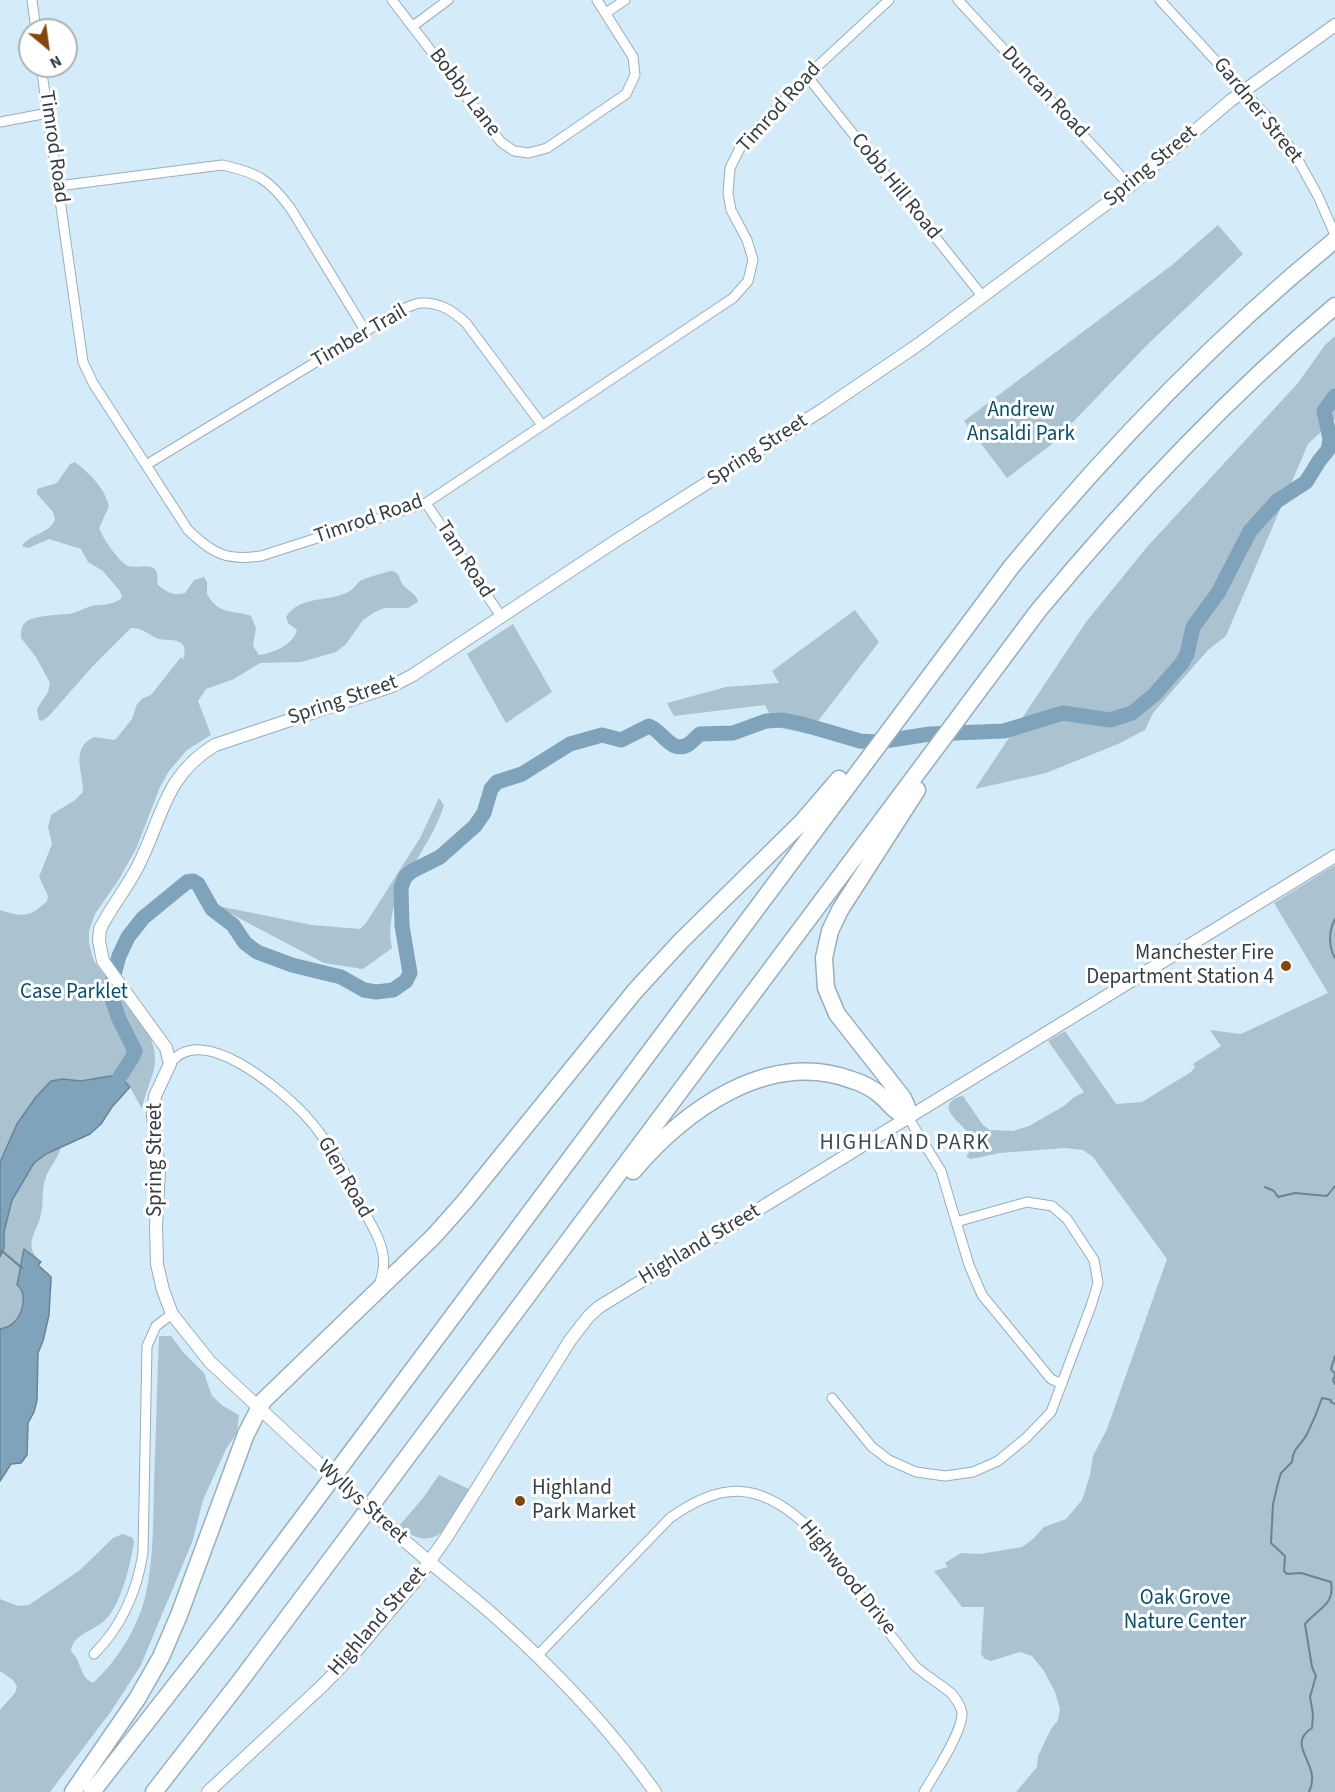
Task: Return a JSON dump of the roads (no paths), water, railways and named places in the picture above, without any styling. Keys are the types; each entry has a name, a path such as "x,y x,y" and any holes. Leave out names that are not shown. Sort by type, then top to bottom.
{"highway":[{"path":"93,1792 249,1590 844,781 864,750 892,725 1012,566 1107,456 1213,348 1335,238"},
{"path":"154,1792 219,1709 920,777 944,752 955,721 1053,593 1148,484 1227,404 1335,306"},
{"path":"579,1228 652,1150 682,1122 718,1097 756,1081 799,1072 841,1076 870,1088 882,1096 898,1113 908,1117 903,1098 848,1031 834,1008 825,981 824,958 830,931 840,910 920,777"},
{"path":"73,1792 148,1682 161,1657 183,1606 246,1434 258,1408 275,1389 414,1257 451,1218 634,991 681,941 844,781"}],"street":[{"path":"32,0 34,18"},
{"name":"Bobby Lane","path":"392,0 501,142 514,151 529,153 547,148 626,94 635,75 633,57 597,0"},
{"path":"413,26 448,0"},
{"path":"606,13 625,0"},
{"name":"Timrod Road","path":"43,78 83,362 93,382 188,530 203,545 222,555 242,559 261,556 426,503 733,298 748,281 753,260 747,240 730,210 728,193 730,168 741,146 807,76 889,0"},
{"name":"Duncan Road","path":"958,0 1130,186"},
{"name":"Gardner Street","path":"1160,0 1270,120 1293,151 1325,211 1335,238"},
{"name":"Spring Street","path":"172,1314 157,1264 156,1226 159,1172 153,1116 155,1096 170,1064 166,1048 100,954 100,929 138,865 170,788 188,765 201,753 215,745 392,686 502,618 614,542 885,369 1130,186 1244,91 1335,25"},
{"name":"Cobb Hill Road","path":"807,76 983,297"},
{"path":"0,122 48,113"},
{"path":"58,186 222,165 243,169 261,177 278,191 291,209 366,332"},
{"name":"Timber Trail","path":"146,465 406,308 420,303 437,304 453,311 466,323 542,425"},
{"name":"Tam Road","path":"426,503 502,618"},
{"name":"Highland Street","path":"208,1792 311,1697 350,1657 430,1563 572,1339 589,1316 615,1297 1335,856"},
{"name":"Glen Road","path":"170,1064 176,1056 194,1050 211,1051 234,1060 263,1079 305,1116 339,1161 382,1250 383,1274 376,1294"},
{"path":"908,1117 939,1167 969,1265 982,1295 1051,1379 1062,1384"},
{"path":"832,1398 872,1447 889,1460 916,1473 945,1476 974,1472 998,1461 1051,1413 1092,1306 1098,1283 1094,1260 1067,1219 1052,1206 1027,1202 956,1222"},
{"path":"94,1654 109,1639 134,1592 140,1572 143,1552 147,1346 156,1326 172,1314"},
{"name":"Wyllys Street","path":"172,1314 210,1362 258,1408 389,1527 537,1656 612,1734 655,1792"},
{"name":"Highwood Drive","path":"537,1656 670,1518 691,1502 716,1493 744,1491 766,1496 787,1508 804,1523 914,1665 951,1694 959,1704 962,1714 957,1733 924,1792"}],"waterway":[{"path":"119,1078 135,1051 119,1019 111,996 119,956 128,937 143,918 187,882 193,881 198,884 212,909 233,925 245,943 257,952 292,965 341,977 364,990 376,992 393,990 406,981 410,973 402,926 401,888 405,877 440,857 475,826 484,813 491,789 497,782 522,774 570,744 602,735 621,740 649,726 672,744 683,747 700,734 733,733 766,721 783,720 860,741 878,742 930,734 1004,731 1063,713 1110,720 1132,713 1154,695 1182,663 1187,654 1193,627 1218,593 1250,531 1277,501 1306,482 1328,450 1330,439 1324,411 1335,396"},
{"path":"1335,919 1330,938 1335,958"},
{"path":"1265,1187 1274,1191 1278,1197 1295,1193 1327,1196 1335,1186"},
{"path":"2,1251 22,1268"},
{"path":"1335,1356 1331,1369 1335,1374"},
{"path":"1335,1375 1333,1380 1335,1384"},
{"path":"1309,1792 1312,1782 1311,1773 1302,1749 1302,1742 1304,1735 1312,1728 1313,1714 1310,1697 1316,1676 1312,1667 1305,1624 1328,1602 1332,1590 1331,1582 1301,1573 1287,1574 1284,1571 1285,1556 1271,1543 1273,1504 1281,1473 1292,1462 1294,1453 1305,1438 1322,1398 1331,1400 1335,1404"}],"place":[{"name":"Manchester Fire Department Station 4","path":"1286,966"},
{"name":"Highland Park Market","path":"520,1501"}],"district":[{"name":"HIGHLAND PARK","path":"905,1144"}],"park label":[{"name":"Andrew Ansaldi Park","path":"1021,423"},
{"name":"Case Parklet","path":"74,993"},
{"name":"Oak Grove Nature Center","path":"1185,1611"}]}
